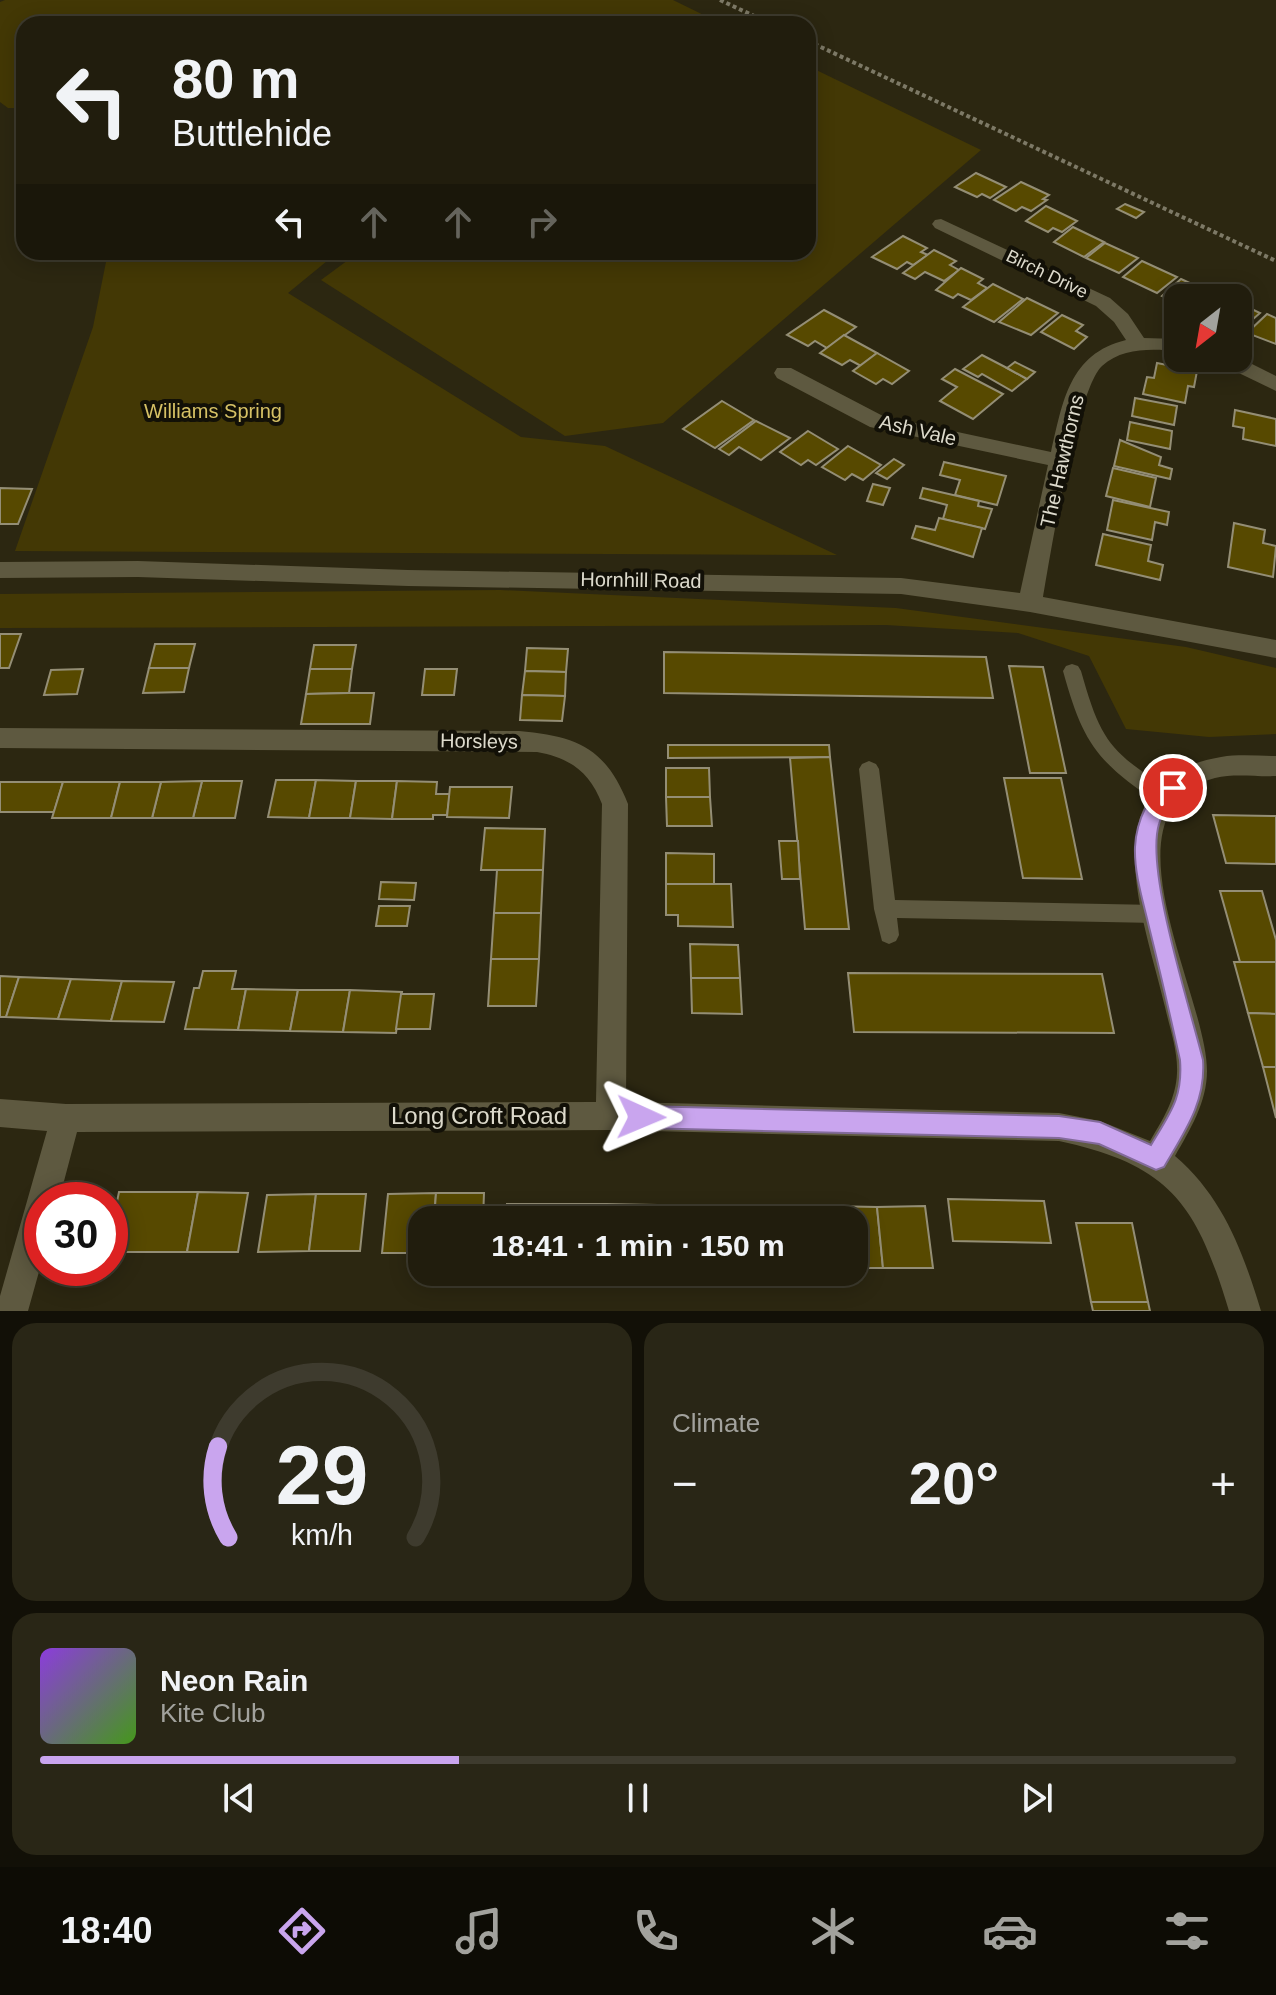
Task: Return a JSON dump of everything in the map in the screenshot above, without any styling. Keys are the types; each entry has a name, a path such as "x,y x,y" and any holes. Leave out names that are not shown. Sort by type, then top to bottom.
{"street":[{"name":"Birch Drive","path":"941,224 1103,302 1121,318 1138,344"},
{"name":"The Hawthorns","path":"1030,603 1084,372 1109,353 1138,344 1164,345"},
{"path":"1252,372 1276,384"},
{"name":"Ash Vale","path":"784,373 877,422 1061,461"},
{"name":"Hornhill Road","path":"0,570 138,569 408,578 901,586 1030,603 1276,649"},
{"name":"Horsleys","path":"0,738 519,741 564,747 583,755 598,767 609,784 615,804 611,1116"},
{"path":"1156,1159 1189,1103 1193,1082 1192,1060 1156,914 1145,848 1149,822 1173,788 1196,775 1221,767 1276,766"},
{"name":"Long Croft Road","path":"0,1113 66,1118 611,1116 1059,1127 1100,1133 1156,1159 1201,1202 1230,1259 1245,1311"},
{"path":"48,1182 66,1118"},
{"path":"12,1311 24,1267"}],"lane":[{"path":"1072,671 1085,719 1096,743 1117,766 1165,797"},
{"path":"869,769 889,935"},
{"path":"884,909 1156,914"}],"path":[{"path":"720,0 754,16"},
{"path":"816,45 1276,261"}],"green space":[{"path":"673,0 706,16 16,16 16,108 8,108 0,102 0,2"},
{"path":"816,70 981,150 663,423 565,436 321,280 348,260 816,260"},
{"name":"Williams Spring","path":"106,260 328,260 288,293 521,437 605,446 837,555 15,551 93,327"},
{"path":"500,590 896,608 1186,647 1276,668 1276,734 1209,737 1126,729 1089,656 1018,633 886,625 0,628 0,594"}],"building":[{"path":"976,173 1006,187 990,198 982,194 977,197 955,187"},
{"path":"1021,182 1049,195 1043,199 1047,200 1031,211 1022,207 1016,211 994,200"},
{"path":"1125,204 1144,212 1136,218 1117,209"},
{"path":"1046,206 1077,221 1062,232 1053,228 1048,232 1026,221"},
{"path":"1073,227 1104,242 1084,257 1054,242"},
{"path":"903,236 927,248 921,252 928,255 913,265 907,262 897,269 872,257"},
{"path":"1105,243 1138,258 1119,273 1086,258"},
{"path":"934,250 956,261 950,265 959,270 944,281 925,272 915,279 903,273"},
{"path":"1142,261 1177,277 1164,284 1157,293 1123,277"},
{"path":"961,268 983,279 978,283 987,288 971,300 958,294 953,298 936,290"},
{"path":"1181,279 1192,284 1175,284"},
{"path":"993,284 1023,299 994,322 963,307"},
{"path":"1027,298 1058,313 1031,335 999,322"},
{"path":"1252,309 1260,313 1252,320"},
{"path":"824,310 856,327 827,348 815,341 808,346 787,335"},
{"path":"1267,314 1276,318 1276,344 1252,335 1252,328"},
{"path":"1062,315 1083,325 1076,331 1087,337 1074,349 1041,332"},
{"path":"844,335 877,353 861,366 850,360 842,365 820,353"},
{"path":"877,353 909,371 892,384 883,379 876,384 853,371"},
{"path":"982,355 1027,379 1012,391 982,374 978,377 963,369"},
{"path":"1015,362 1035,372 1027,379 1007,368"},
{"path":"1157,363 1164,364 1164,372 1197,372 1194,387 1188,386 1185,403 1143,394 1147,377 1154,378"},
{"path":"955,369 1003,394 973,419 940,401 957,387 942,379"},
{"path":"1135,398 1177,406 1174,425 1132,416"},
{"path":"722,401 754,420 715,448 683,429"},
{"path":"1235,410 1276,419 1276,446 1243,439 1244,428 1233,426"},
{"path":"756,421 790,438 761,460 739,447 729,455 719,449"},
{"path":"1130,422 1172,431 1170,449 1127,440"},
{"path":"808,431 838,449 816,465 808,460 801,465 780,452"},
{"path":"1120,440 1161,457 1159,465 1172,469 1170,479 1114,466"},
{"path":"848,446 881,465 863,480 852,474 845,480 822,467"},
{"path":"894,459 904,465 887,479 876,473"},
{"path":"944,462 1006,476 997,505 955,495 960,480 940,475"},
{"path":"1113,468 1156,478 1150,507 1106,496"},
{"path":"873,484 890,488 883,505 867,501"},
{"path":"0,488 32,489 18,524 0,524"},
{"path":"923,488 979,501 978,506 992,509 985,529 943,519 947,505 920,498"},
{"path":"1113,500 1169,512 1167,525 1155,522 1152,540 1107,530"},
{"path":"939,518 982,528 973,557 912,538 916,526 935,530"},
{"path":"1234,523 1265,530 1263,543 1276,546 1273,577 1228,567"},
{"path":"1103,534 1151,545 1148,561 1163,565 1160,580 1096,565"},
{"path":"0,634 21,634 9,668 0,668"},
{"path":"155,644 195,644 189,668 149,668"},
{"path":"314,645 356,645 352,669 310,669"},
{"path":"527,648 568,649 566,672 525,671"},
{"path":"664,652 986,657 993,698 664,693"},
{"path":"1009,666 1043,667 1066,773 1030,773"},
{"path":"149,668 189,668 184,692 143,693"},
{"path":"83,669 77,694 44,695 51,670"},
{"path":"310,669 352,669 349,693 306,694"},
{"path":"425,669 457,669 454,695 422,695"},
{"path":"525,671 566,672 565,696 522,695"},
{"path":"374,693 370,724 301,724 306,694"},
{"path":"522,695 565,696 562,721 520,720"},
{"path":"668,745 829,745 830,757 668,758"},
{"path":"830,757 849,929 805,929 790,758"},
{"path":"666,768 709,768 710,797 666,797"},
{"path":"1004,778 1061,778 1082,879 1023,878"},
{"path":"276,780 316,780 309,818 268,817"},
{"path":"316,780 356,781 350,818 309,818"},
{"path":"202,781 242,781 235,818 193,818"},
{"path":"202,781 193,818 152,818 161,782"},
{"path":"356,781 397,781 392,819 350,818"},
{"path":"397,781 437,782 436,794 450,794 447,815 433,815 433,819 392,819"},
{"path":"0,782 63,782 54,812 0,812"},
{"path":"63,782 120,782 111,818 52,818"},
{"path":"120,782 161,782 152,818 111,818"},
{"path":"450,787 512,787 509,818 447,817"},
{"path":"666,797 710,797 712,826 667,826"},
{"path":"1213,815 1276,816 1276,864 1226,863"},
{"path":"485,828 545,829 543,870 481,870"},
{"path":"779,841 798,841 800,879 782,879"},
{"path":"666,853 714,854 714,884 666,884"},
{"path":"497,870 543,870 541,913 494,913"},
{"path":"381,882 416,883 414,900 379,899"},
{"path":"666,884 731,884 733,927 678,926 678,915 666,915"},
{"path":"1220,891 1262,891 1276,940 1276,962 1240,962"},
{"path":"379,906 410,906 407,926 376,926"},
{"path":"494,913 541,913 539,959 491,959"},
{"path":"690,944 738,945 740,978 691,978"},
{"path":"491,959 539,959 536,1006 488,1006"},
{"path":"1234,962 1276,962 1276,1014 1248,1013"},
{"path":"203,971 236,971 232,989 246,989 238,1030 185,1029 194,988 199,988"},
{"path":"848,973 1102,974 1114,1033 854,1032"},
{"path":"0,976 19,977 6,1017 0,1017"},
{"path":"19,977 71,979 58,1019 6,1017"},
{"path":"691,978 740,978 742,1014 692,1013"},
{"path":"71,979 122,981 111,1021 58,1019"},
{"path":"122,981 174,982 164,1022 111,1021"},
{"path":"246,989 298,990 290,1031 238,1030"},
{"path":"298,990 350,990 343,1032 290,1031"},
{"path":"350,990 402,992 396,1033 343,1032"},
{"path":"401,994 434,994 430,1029 396,1029"},
{"path":"1248,1013 1276,1014 1276,1067 1263,1067"},
{"path":"1263,1067 1276,1067 1276,1118"},
{"path":"128,1192 198,1192 187,1252 128,1252"},
{"path":"198,1192 248,1193 238,1252 187,1252"},
{"path":"436,1193 435,1206 408,1206 408,1253 382,1253 388,1194"},
{"path":"436,1193 484,1193 484,1206 435,1206"},
{"path":"316,1194 309,1251 258,1252 267,1195"},
{"path":"316,1194 366,1194 360,1251 309,1251"},
{"path":"948,1199 1044,1201 1051,1243 953,1241"},
{"path":"507,1204 557,1204 557,1206"},
{"path":"557,1204 607,1204 607,1206"},
{"path":"607,1204 657,1205 657,1206"},
{"path":"925,1206 933,1268 883,1268 877,1207"},
{"path":"868,1207 877,1207 883,1268 868,1268"},
{"path":"1076,1223 1132,1223 1148,1302 1091,1302"},
{"path":"1091,1302 1148,1302 1150,1311 1093,1311"}],"route":[{"path":"641,1117 1059,1127 1100,1133 1156,1159 1189,1103 1193,1082 1192,1060 1149,881 1145,848 1149,822 1159,803 1173,788"}]}
